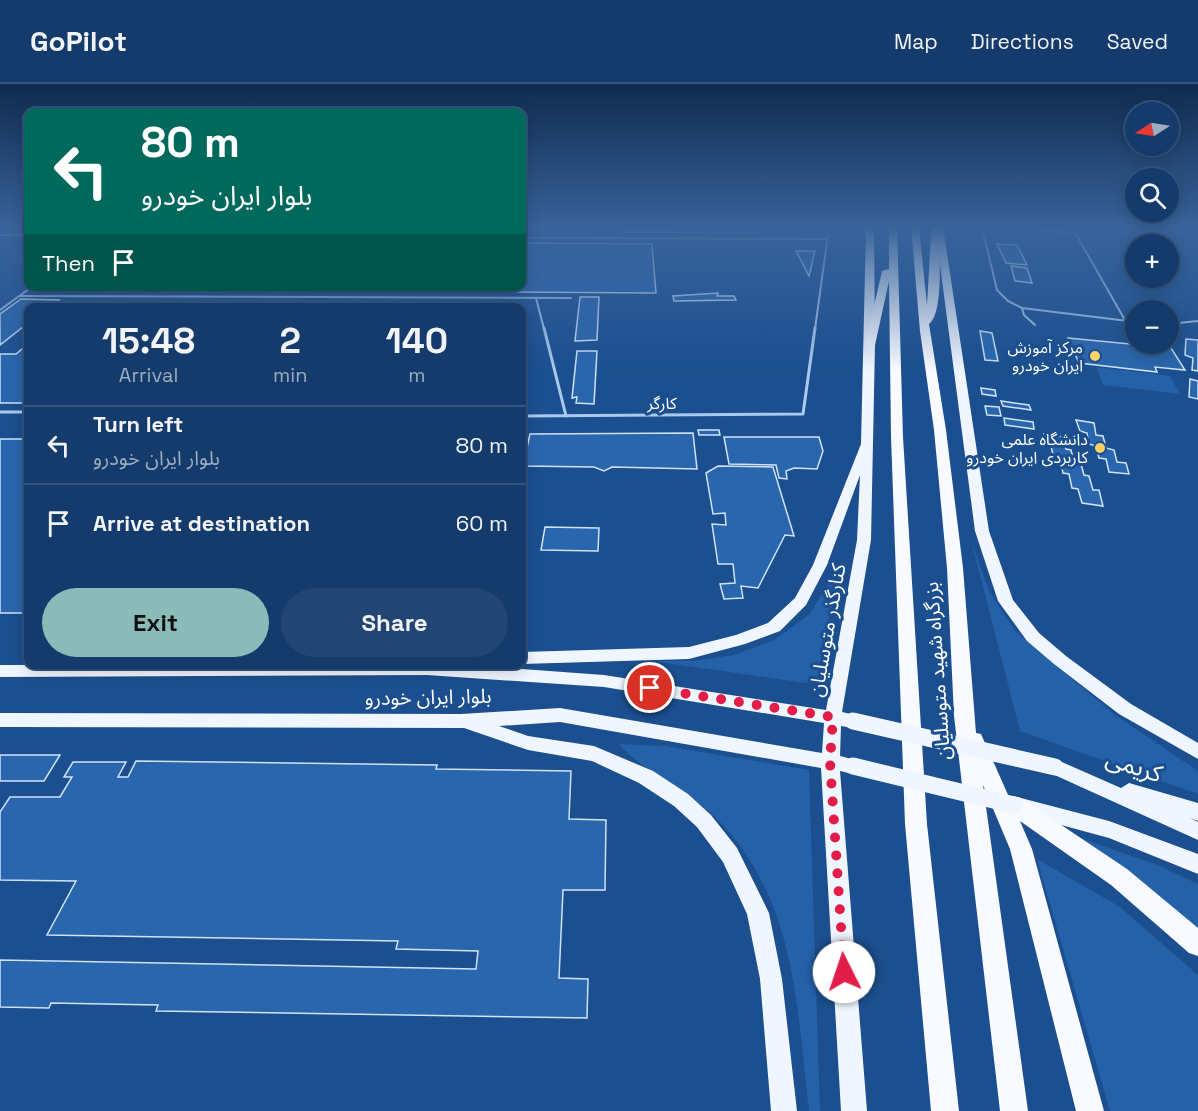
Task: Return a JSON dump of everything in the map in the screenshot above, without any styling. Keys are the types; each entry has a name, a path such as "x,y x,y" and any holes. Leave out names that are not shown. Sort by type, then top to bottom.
{"highway":[{"path":"870,345 886,275"},
{"name":"بزرگراه شهید متوسلیان","path":"894,275 897,438 916,824 945,1111"},
{"name":"بزرگراه شهید متوسلیان","path":"920,275 950,522 964,716 1014,1111"},
{"path":"925,331 934,299 934,275"},
{"path":"964,716 1021,849 1090,1111"},
{"path":"1014,805 1119,877 1198,944"}],"main road":[{"name":"کنارگذر متوسلیان","path":"854,1111 830,762 833,717 864,540 870,275"},
{"path":"946,275 982,531 1006,601 1033,637 1060,660 1125,709 1198,752"},
{"path":"526,658 689,653 739,640 774,627 801,601 819,565 868,436"},
{"name":"بلوار ایران خودرو","path":"0,671 427,669 604,681 833,717 1055,767"},
{"name":"بلوار ایران خودرو","path":"0,720 461,721 560,715 853,766 1014,805 1054,812 1156,846 1198,864"},
{"path":"461,721 528,743 594,754 646,777 681,800 704,821 730,855 758,913 771,980 784,1111"},
{"path":"1055,767 1198,831"},
{"name":"کریمی","path":"1055,767 1198,812"}],"lane":[{"name":"کارگر","path":"526,416 803,414 821,275"},
{"path":"993,275 997,290 1008,301 1022,308 1125,322"},
{"path":"1099,275 1125,320"},
{"path":"0,310 26,291"},
{"path":"20,296 571,298"},
{"path":"536,298 566,416"},
{"path":"1022,308 1024,315 1035,325"},
{"path":"1179,323 1198,321"},
{"path":"0,412 24,412"}],"shaded area":[{"path":"1096,367 1170,376 1180,394 1103,385"},
{"path":"971,540 989,591 1015,631 1115,715 1198,771 1198,794 1020,731"},
{"path":"839,566 817,680 806,683 652,661 693,661 734,655 774,640 810,614"},
{"path":"618,744 666,746 809,770 820,1111 809,1111 795,993 788,955 778,919 763,883 743,850 716,818 692,798 641,764"},
{"path":"1075,836 1160,866 1198,884 1198,934"},
{"path":"1037,859 1120,907 1198,975 1198,1111 1110,1111"}],"building":[{"path":"526,275 655,275 656,293 495,292 526,291"},
{"path":"1013,275 1029,275 1032,283 1015,281"},
{"path":"718,293 717,296 734,296 736,300 674,301 673,296"},
{"path":"580,297 599,297 597,340 575,341"},
{"path":"21,299 59,300 55,303 24,303 24,326 0,345 0,314"},
{"path":"980,331 992,333 998,361 985,360"},
{"path":"1068,338 1125,344 1125,354 1175,354 1185,370 1155,367 1157,372 1079,363"},
{"path":"1186,339 1198,340 1198,371 1192,370 1193,358 1185,355"},
{"path":"24,349 24,403 0,403 0,354 16,354"},
{"path":"577,351 597,351 594,404 576,403 577,397 572,398"},
{"path":"1190,379 1198,381 1198,399 1189,397"},
{"path":"981,388 995,390 996,396 982,394"},
{"path":"1001,401 1029,405 1031,410 1003,406"},
{"path":"985,406 999,407 1001,416 987,415"},
{"path":"1004,418 1033,422 1034,429 1005,425"},
{"path":"1076,420 1094,423 1096,435 1103,436 1106,448 1114,450 1117,462 1126,463 1129,474 1109,472 1106,459 1099,458 1096,446 1089,444 1087,433 1080,431"},
{"path":"698,430 719,430 720,435 699,435"},
{"path":"693,433 697,469 612,467 604,471 594,467 526,466 530,434"},
{"path":"1044,434 1063,437 1066,449 1071,450 1074,463 1081,464 1084,475 1089,476 1093,490 1099,490 1103,506 1082,503 1078,489 1072,488 1069,474 1063,473 1060,460 1054,459 1051,446 1046,445"},
{"path":"724,437 819,437 823,451 817,469 794,468 786,471 787,479 779,478 776,465 729,464"},
{"path":"0,439 24,439 24,613 0,613"},
{"path":"718,466 773,467 794,536 785,535 758,588 741,586 743,598 724,599 720,584 735,583 733,564 718,564 712,524 726,525 725,513 713,514 706,473"},
{"path":"545,527 599,528 598,551 541,550"},
{"path":"0,755 60,755 44,781 0,781"},
{"path":"136,761 437,765 436,769 571,771 569,819 606,820 605,890 563,890 559,978 588,979 587,1018 156,1011 158,1005 51,1003 49,1008 0,1007 0,960 476,969 478,951 396,949 398,941 47,935 76,881 0,880 0,812 10,797 60,797 72,777 64,777 73,762 126,762 118,777 128,777"}],"place":[{"name":"مرکز آموزش ایران خودرو","path":"1095,356"},
{"name":"دانشگاه علمی کاربردی ایران خودرو","path":"1100,448"}],"route":[{"path":"650,688 833,717 830,762 844,972"}]}
